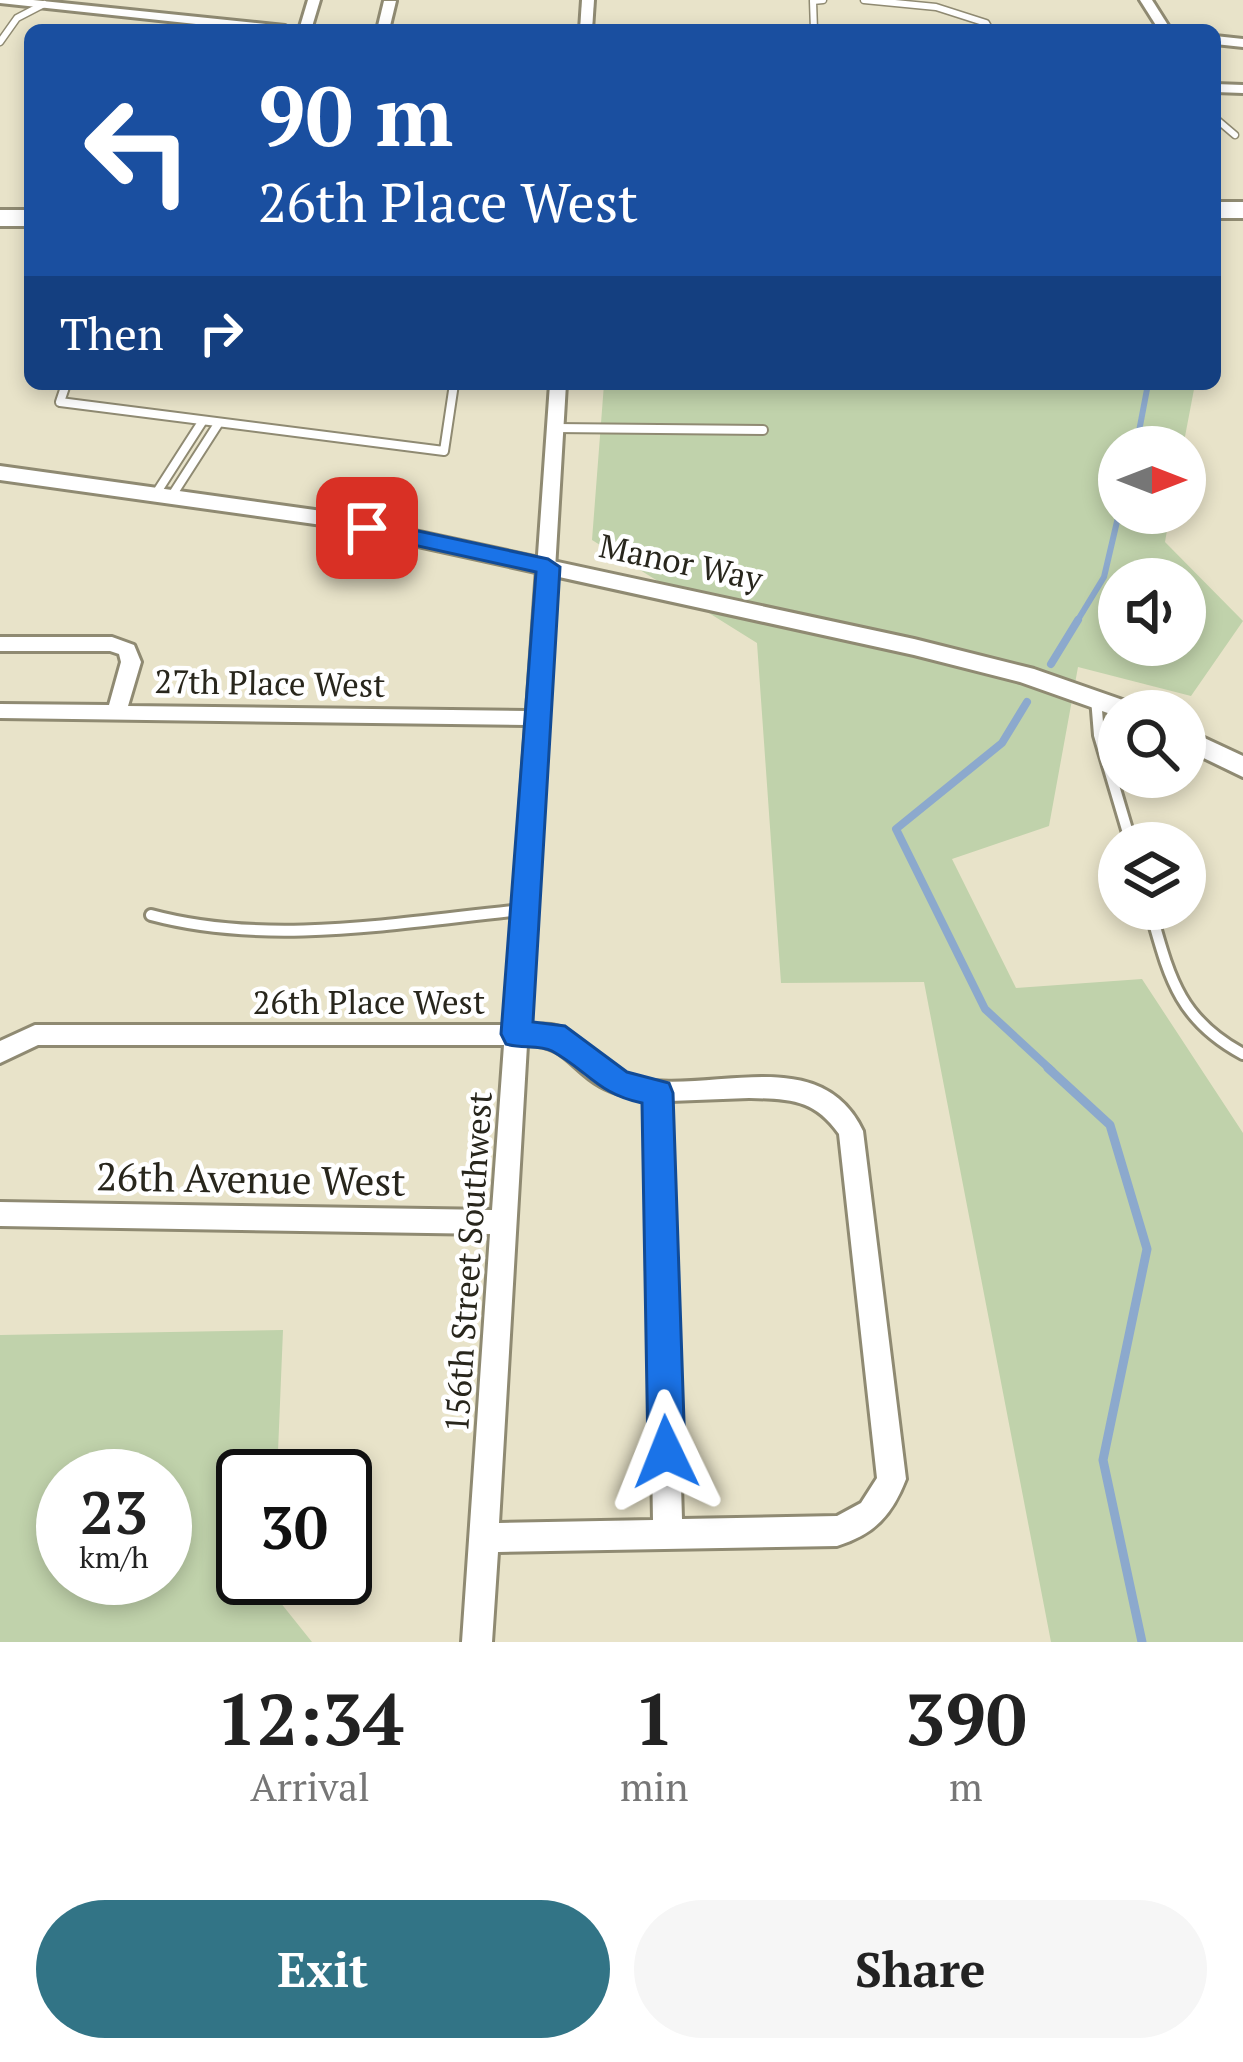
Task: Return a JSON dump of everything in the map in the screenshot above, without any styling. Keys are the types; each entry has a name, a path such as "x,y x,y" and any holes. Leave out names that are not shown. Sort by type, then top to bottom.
{"street":[{"path":"0,0 194,24"},
{"path":"95,24 108,11"},
{"name":"156th Street Southwest","path":"477,1642 558,390"},
{"name":"Manor Way","path":"0,473 322,518 914,647 1096,698"},
{"path":"0,644 112,644 127,650 131,662 117,711"},
{"name":"27th Place West","path":"0,713 539,718"},
{"path":"1206,748 1243,767"},
{"name":"26th Place West","path":"0,1053 35,1035 554,1035 619,1084 658,1093 798,1089 821,1096 842,1111 851,1131 892,1479 878,1508 862,1525 837,1531 668,1534"},
{"path":"483,1538 668,1534 658,1093"},
{"name":"26th Avenue West","path":"0,1214 501,1222"}],"lane":[{"path":"813,24 809,7 813,1 824,0"},
{"path":"864,0 928,3 987,24"},
{"path":"0,42 12,23 40,2"},
{"path":"0,20 12,23"},
{"path":"1221,123 1235,135"},
{"path":"64,390 60,402 444,451 453,390"},
{"path":"165,494 202,422"},
{"path":"165,494 218,424"},
{"path":"555,428 763,430"},
{"path":"1096,698 1100,735 1125,822"},
{"path":"152,914 173,921 305,931 526,910"},
{"path":"1156,930 1189,1018 1205,1034 1243,1054"}],"green space":[{"path":"604,390 1194,390 1187,426 1098,426 1098,534 1166,534 1165,542 1181,558 1098,558 1098,666 1206,666 1206,584 1243,621 1195,690 1168,690 1078,667 1049,826 952,859 1016,988 1142,979 1243,1133 1243,1642 1051,1642 924,982 781,983 757,643 592,540"},
{"path":"283,1330 278,1449 216,1449 216,1605 282,1605 312,1642 0,1642 0,1335"}],"waterway":[{"path":"1140,426 1147,390"},
{"path":"1076,623 1104,577 1114,534"},
{"path":"1051,664 1078,620"},
{"path":"1027,702 1002,743 896,829 985,1009 1052,1071"},
{"path":"1048,1068 1110,1125 1147,1249 1103,1460 1142,1642"}],"route":[{"path":"367,528 548,567 517,1034 554,1035 619,1084 658,1093 666,1452"}]}
